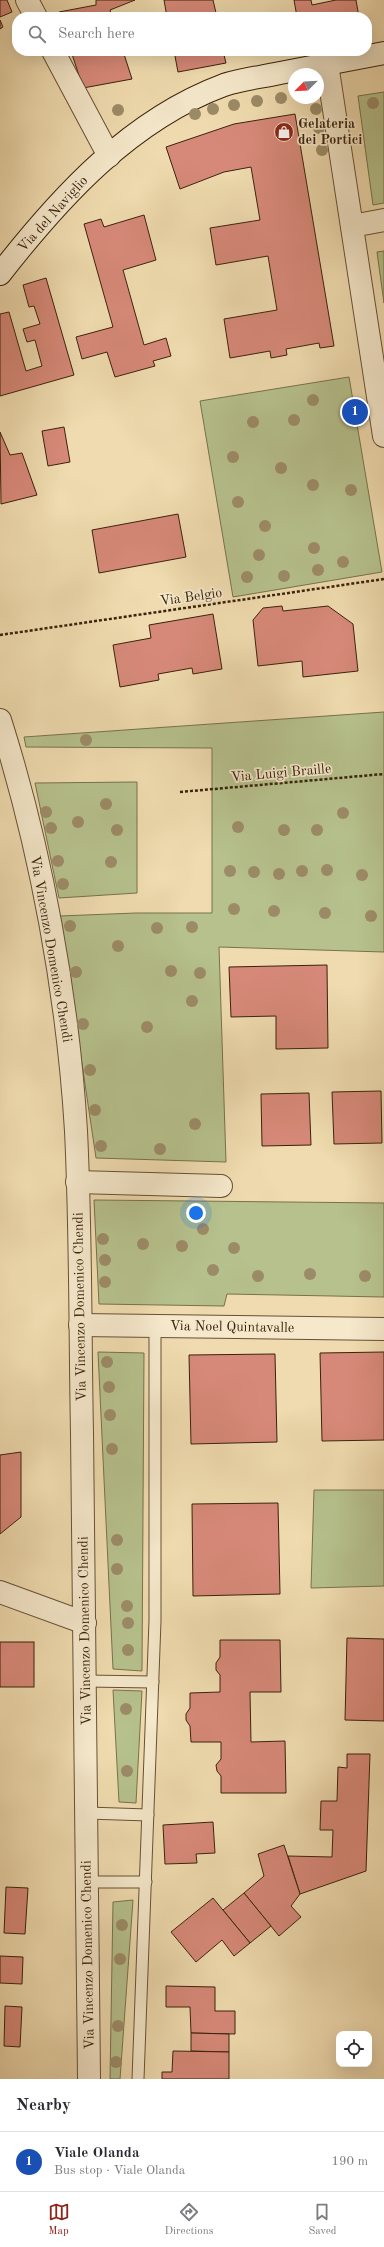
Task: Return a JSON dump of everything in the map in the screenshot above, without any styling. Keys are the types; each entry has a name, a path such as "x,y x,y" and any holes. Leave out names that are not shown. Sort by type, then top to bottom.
{"street":[{"path":"27,0 33,12"},
{"name":"Via del Naviglio","path":"372,55 384,53"},
{"path":"57,56 108,156"},
{"name":"Via del Naviglio","path":"0,274 54,210 108,156 161,116 182,103 225,85 368,56"},
{"path":"327,64 352,226 380,385 384,436"},
{"path":"352,226 384,220"},
{"name":"Via Vincenzo Domenico Chendi","path":"0,720 26,812 60,983 72,1088 77,1182 80,1325 86,1681 89,2079"},
{"path":"77,1182 221,1186"},
{"name":"Via Noel Quintavalle","path":"80,1325 384,1328"},
{"path":"0,1592 85,1623"}],"lane":[{"path":"138,2079 155,1621 155,1326"},
{"path":"86,1681 153,1682"},
{"path":"87,1813 148,1815"},
{"path":"87,1882 146,1882"}],"path":[{"name":"Via Belgio","path":"0,635 384,579"},
{"name":"Via Luigi Braille","path":"180,792 384,774"}],"green space":[{"path":"384,92 384,203 373,205 358,96"},
{"path":"384,251 384,303 377,252"},
{"path":"349,377 382,572 233,597 200,401"},
{"path":"384,712 384,952 219,947 226,1162 96,1158 60,916 136,913 212,913 212,748 26,747 24,737"},
{"path":"137,782 137,893 59,898 35,783"},
{"path":"94,1200 384,1203 384,1297 227,1294 224,1306 99,1304"},
{"path":"98,1352 144,1353 142,1671 113,1669"},
{"path":"314,1490 384,1490 384,1586 311,1588"},
{"path":"113,1690 142,1691 136,1803 119,1802"},
{"path":"133,1900 120,2079 110,2079 113,1902"}],"building":[{"path":"0,0 7,0 12,12 0,17"},
{"path":"96,0 135,0 110,10 111,12 59,12 96,5"},
{"path":"164,0 213,0 216,12 166,12"},
{"path":"294,0 311,0 312,5 336,0 356,0 358,12 296,12"},
{"path":"0,20 3,27 0,29"},
{"path":"73,56 125,56 132,79 83,88"},
{"path":"175,56 224,56 226,63 178,72"},
{"path":"295,114 334,346 320,348 319,343 286,349 287,355 271,358 270,351 230,358 224,319 277,310 268,256 216,265 210,228 260,220 251,167 224,172 180,189 166,147 234,124"},
{"path":"144,215 156,260 123,270 144,345 166,338 171,356 153,361 155,366 115,377 107,352 82,359 76,337 113,327 84,224 101,219 104,227"},
{"path":"46,278 74,375 0,396 0,314 9,312 26,371 42,366 35,340 27,342 23,329 40,324 34,306 29,307 23,285"},
{"path":"64,427 70,462 48,466 42,431"},
{"path":"0,432 10,455 22,453 37,495 1,504"},
{"path":"178,514 186,557 99,573 92,530"},
{"path":"282,606 283,611 328,606 353,624 358,671 303,677 302,661 258,666 253,620 263,608"},
{"path":"213,614 222,669 193,674 192,668 158,674 159,680 120,687 113,645 151,638 149,625"},
{"path":"327,965 328,1048 276,1049 276,1016 231,1017 229,967"},
{"path":"381,1091 382,1143 334,1144 332,1092"},
{"path":"309,1093 311,1145 262,1146 261,1094"},
{"path":"384,1352 384,1440 322,1441 320,1353"},
{"path":"275,1354 277,1442 191,1444 189,1355"},
{"path":"21,1452 21,1517 0,1534 0,1455"},
{"path":"278,1503 280,1594 193,1596 192,1504"},
{"path":"347,1638 384,1639 384,1721 345,1720"},
{"path":"220,1640 280,1640 281,1692 250,1692 251,1742 285,1741 286,1793 221,1793 221,1776 217,1771 216,1765 221,1759 221,1742 191,1742 190,1726 186,1720 186,1714 190,1708 190,1693 220,1692 220,1675 216,1670 216,1663 220,1657"},
{"path":"0,1642 34,1642 34,1687 0,1687"},
{"path":"347,1754 370,1754 366,1871 300,1894 288,1856 332,1857 333,1830 320,1830 321,1801 337,1801 338,1767 347,1768"},
{"path":"213,1822 215,1853 196,1854 197,1863 165,1864 163,1825"},
{"path":"284,1845 300,1894 291,1906 301,1917 279,1936 244,1893 264,1876 258,1854"},
{"path":"6,1887 28,1888 25,1934 4,1933"},
{"path":"244,1893 271,1926 250,1943 223,1910"},
{"path":"213,1898 250,1943 234,1956 222,1940 196,1962 171,1932"},
{"path":"0,1956 23,1957 22,1984 0,1983"},
{"path":"166,1986 215,1987 215,2011 235,2011 235,2034 191,2033 190,2007 166,2007"},
{"path":"5,2006 22,2007 20,2047 4,2046"},
{"path":"191,2033 229,2034 229,2052 191,2051"},
{"path":"173,2051 229,2052 229,2079 162,2079 162,2072 172,2072"}],"place":[{"name":"Gelateria dei Portici","path":"284,132"},
{"name":"Viale Olanda","path":"355,412"}]}
